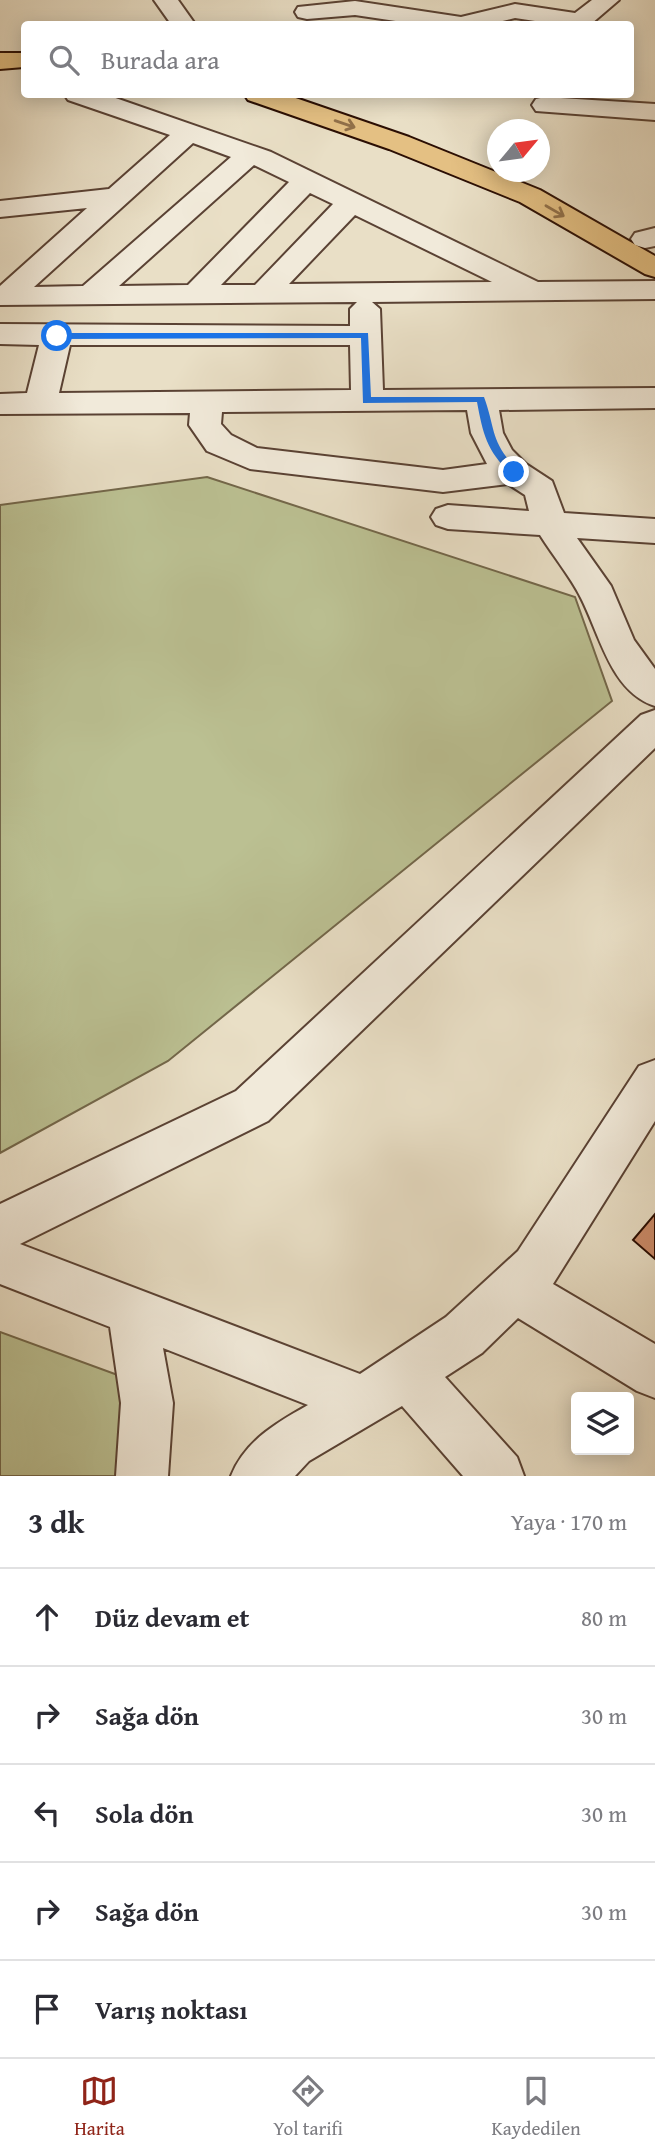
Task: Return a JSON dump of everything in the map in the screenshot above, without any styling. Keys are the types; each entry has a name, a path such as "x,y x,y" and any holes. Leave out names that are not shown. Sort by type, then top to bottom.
{"main road":[{"path":"0,61 21,60"},
{"path":"0,81 21,80"},
{"path":"269,98 399,143 530,196 655,268"},
{"path":"340,98 487,154"},
{"path":"546,182 652,240"}],"street":[{"path":"166,0 181,21"},
{"path":"581,21 607,0"},
{"path":"307,12 360,4 446,21"},
{"path":"468,21 504,5 571,21"},
{"path":"88,98 250,154 534,291"},
{"path":"543,110 655,112"},
{"path":"3,296 188,133"},
{"path":"91,295 250,154"},
{"path":"195,294 307,180"},
{"path":"0,209 116,197"},
{"path":"264,293 351,202"},
{"path":"3,296 655,290"},
{"path":"365,293 367,400"},
{"path":"0,334 365,335"},
{"path":"41,403 57,336"},
{"path":"0,404 655,398"},
{"path":"481,399 487,433 498,456 514,472 540,489 550,524 598,595 618,645 643,681 655,692"},
{"path":"207,402 205,425 219,443 250,458 443,481 514,472"},
{"path":"448,517 655,531"},
{"path":"0,1229 252,1106 655,724"},
{"path":"257,1476 291,1443 364,1401 464,1335 535,1268 655,1081"},
{"path":"0,1260 364,1401"},
{"path":"514,1288 655,1373"},
{"path":"132,1311 147,1403 142,1476"},
{"path":"407,1373 498,1476"}],"green space":[{"path":"207,477 575,597 612,701 168,1061 0,1153 0,505"},
{"path":"0,1332 134,1381 130,1476 0,1476"}],"building":[{"path":"655,1214 655,1259 633,1240"}],"route":[{"path":"57,336 365,335 367,400 481,399 487,433 498,456 514,472"}]}
